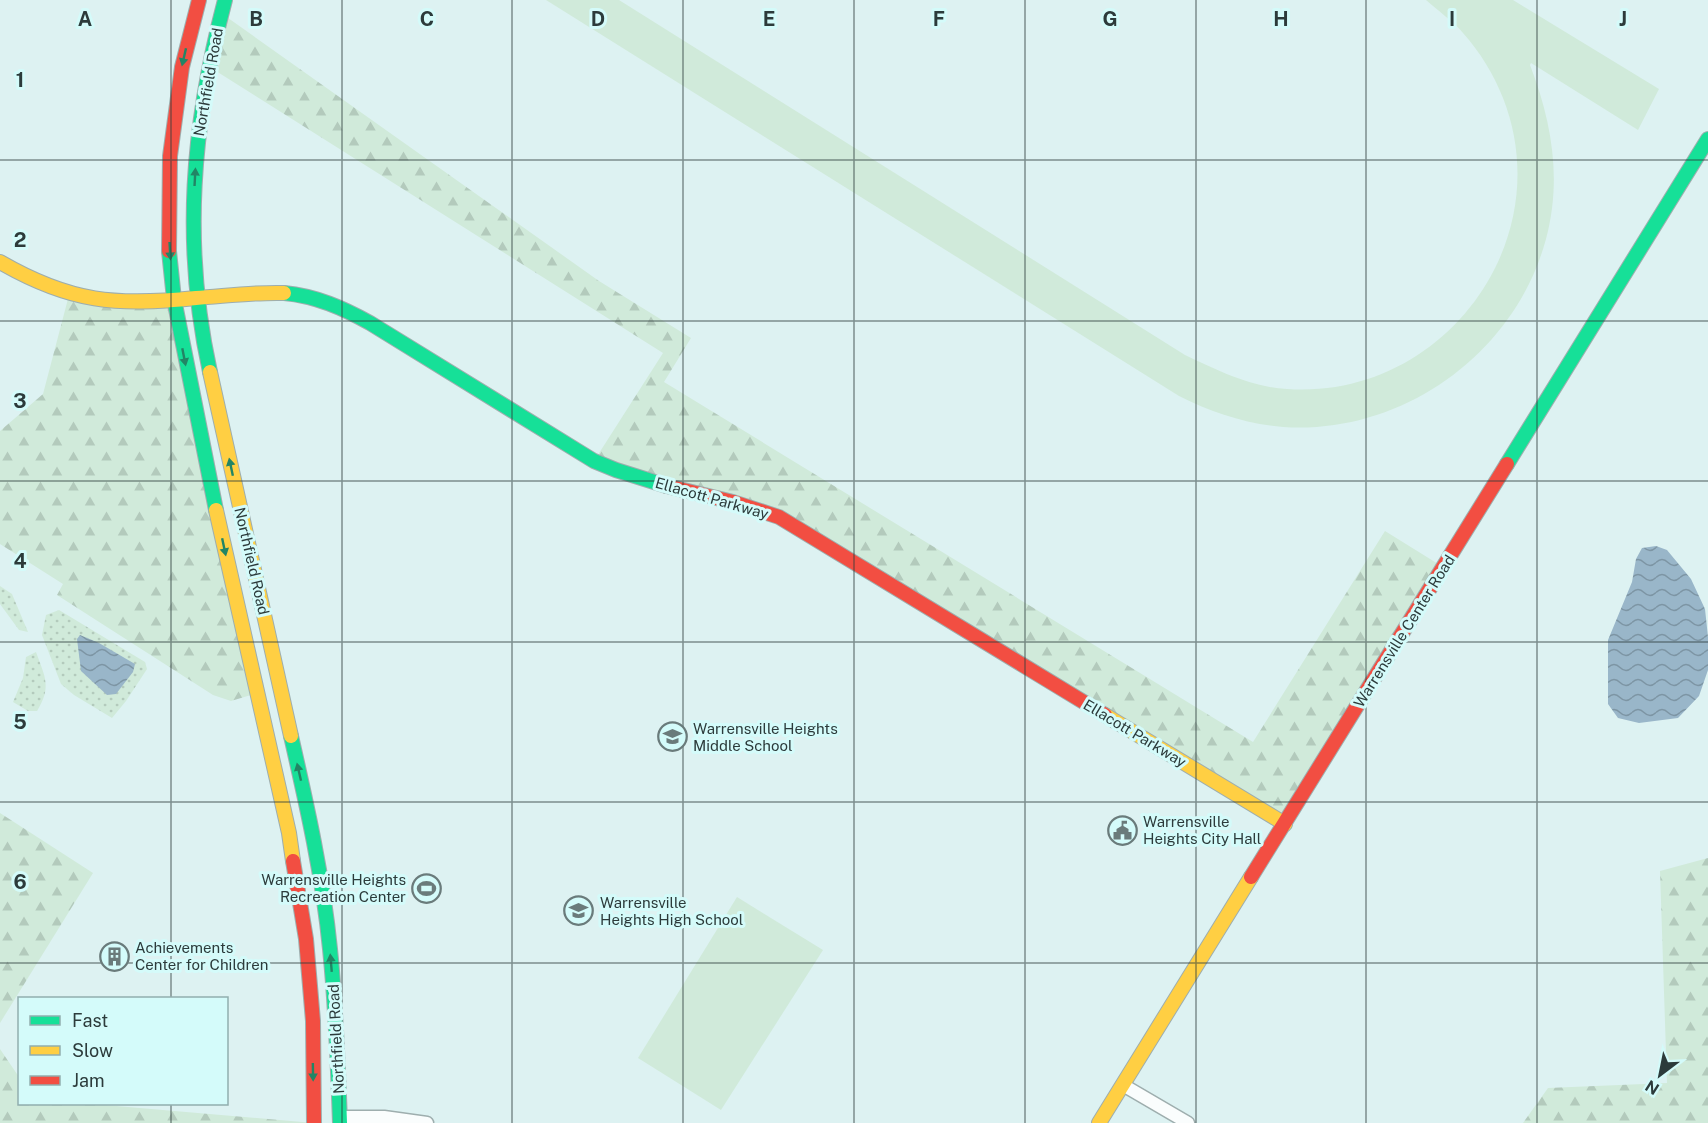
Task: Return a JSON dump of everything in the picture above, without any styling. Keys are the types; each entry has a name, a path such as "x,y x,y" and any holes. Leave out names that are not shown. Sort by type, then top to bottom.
{"main road":[{"name":"Northfield Road","path":"199,0 182,67 170,156 169,250 174,299 205,462 242,630 274,760 291,845 306,939 313,1021 314,1123"},
{"name":"Northfield Road","path":"225,0 206,78 197,144 193,224 195,275 205,350 312,829 330,947 340,1120"},
{"name":"Warrensville Center Road","path":"1099,1123 1708,139"},
{"name":"Ellacott Parkway","path":"0,262 36,284 69,295 106,302 198,298 267,291 299,295 331,304 360,317 594,461 618,472 746,505 779,517 1285,824"}],"street":[{"path":"1123,1085 1188,1123"},
{"path":"340,1120 384,1117 427,1123"}],"green space":[{"path":"546,0 619,0 1185,355 1222,372 1273,388 1343,386 1394,369 1438,340 1474,302 1500,257 1515,206 1516,153 1503,98 1486,64 1469,40 1455,24 1426,0 1513,0 1659,89 1638,130 1531,63 1549,129 1554,173 1553,195 1546,239 1531,280 1509,318 1481,351 1448,379 1410,401 1370,417 1327,426 1283,427 1229,416 1179,396"},
{"path":"221,13 599,281 691,338 664,382 1253,742 1385,531 1443,567 1285,824 779,517 594,461 663,353 208,66"},
{"path":"69,295 174,299 258,693 231,701 213,695 57,595 63,584 0,544 0,431 43,394"},
{"path":"0,586 12,594 28,632 19,630 0,604"},
{"path":"59,610 145,662 147,669 112,718 74,695 61,684 42,635 46,615"},
{"path":"36,652 46,688 37,711 28,711 13,702 23,678 26,657"},
{"path":"0,813 93,873 0,1023"},
{"path":"1708,858 1708,1123 1523,1123 1548,1088 1667,1083 1660,871"},
{"path":"737,897 823,950 721,1110 638,1058"},
{"path":"0,1049 18,1076 18,1105 105,1105 314,1123 0,1123"}],"water":[{"path":"1656,546 1667,550 1691,579 1705,609 1708,670 1699,696 1678,718 1639,723 1618,718 1608,704 1608,640 1632,582 1636,559 1642,548"},
{"path":"80,635 135,664 133,672 116,694 107,695 81,671 77,639"}],"traffic: fast":[{"path":"210,372 201,325 196,278 195,185 198,139 205,93 225,0"},
{"path":"1507,464 1708,139"},
{"path":"169,251 174,299 216,510"},
{"path":"284,293 318,300 370,323 594,461 667,486"},
{"path":"291,736 314,842 327,922 335,1014 340,1123"}],"traffic: slow":[{"path":"0,262 26,276 72,294 118,301 142,302 284,293"},
{"path":"210,372 291,736"},
{"path":"216,510 289,833 293,861"},
{"path":"1105,715 1285,824"},
{"path":"1099,1123 1251,877"}],"traffic: jam":[{"path":"169,251 170,156 182,67 199,0"},
{"path":"1251,877 1507,464"},
{"path":"667,486 733,502 779,517 1105,715"},
{"path":"293,861 306,939 313,1021 314,1123"}],"place":[{"name":"Warrensville Heights Middle School","path":"672,737"},
{"name":"Warrensville Heights City Hall","path":"1122,830"},
{"name":"Warrensville Heights Recreation Center","path":"427,888"},
{"name":"Warrensville Heights High School","path":"579,911"},
{"name":"Achievements Center for Children","path":"114,956"}]}
